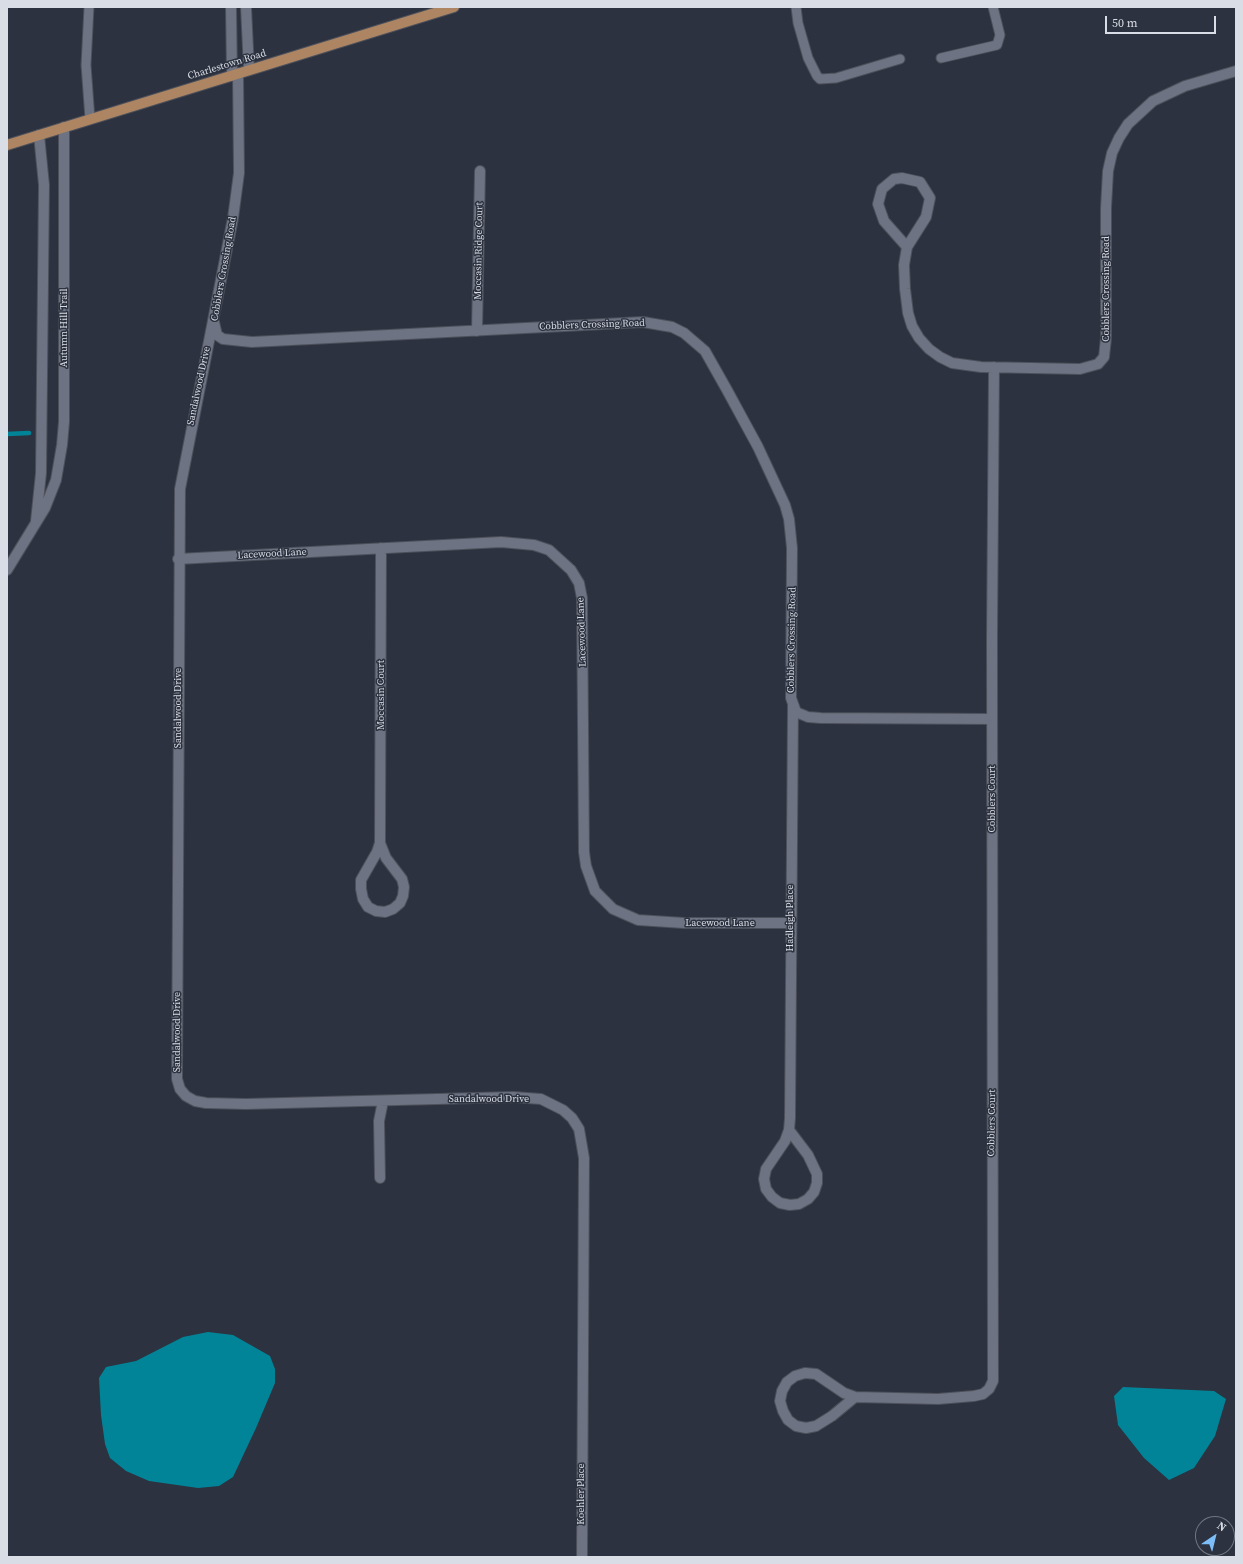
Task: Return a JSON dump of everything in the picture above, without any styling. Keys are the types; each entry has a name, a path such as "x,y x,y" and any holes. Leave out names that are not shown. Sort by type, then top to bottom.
{"main road":[{"name":"Charlestown Road","path":"7,145 454,7"}],"street":[{"name":"Cobblers Crossing Road","path":"231,7 239,172 233,218 214,318 217,335 230,341 272,342 643,322 672,327 684,333 705,351 758,447 789,519 792,548 791,698 796,712 808,717 992,719"},
{"path":"246,7 249,70"},
{"name":"Cobblers Crossing Road","path":"907,247 904,265 908,313 912,326 919,338 929,349 952,363 966,366 1080,369 1098,364 1104,357 1106,338 1106,208 1108,171 1112,153 1119,138 1128,124 1153,101 1185,86 1236,71"},
{"name":"Autumn Hill Trail","path":"7,570 45,508 56,480 64,422 64,127"},
{"name":"Autumn Hill Trail","path":"36,522 40,473 44,185 39,135"},
{"name":"Moccasin Ridge Court","path":"477,330 480,171"},
{"path":"902,178 920,182 930,198 926,217 907,247 884,221 878,204 882,189 894,179 902,178"},
{"name":"Sandalwood Drive","path":"220,285 182,471 180,489 178,559 176,1022 177,1079 180,1089 191,1099 206,1103 384,1101 513,1097 541,1099 558,1107 572,1118 579,1129 584,1158 581,1430"},
{"path":"992,719 994,367"},
{"name":"Lacewood Lane","path":"178,559 501,542 534,545 549,550 561,559 575,576 582,598 584,852 586,866 595,891 613,909 638,920 684,923 790,923"},
{"name":"Moccasin Court","path":"380,842 386,858 402,879 404,887 400,903 393,909 385,912 376,911 368,907 363,899 360,889 361,880 377,852 380,842 381,548"},
{"name":"Hadleigh Place","path":"789,1130 808,1155 817,1174 814,1192 808,1199 799,1204 790,1205 780,1203 772,1197 766,1189 764,1180 766,1169 785,1141 789,1130 790,1118 790,923 793,706"},
{"name":"Cobblers Court","path":"855,1397 825,1422 806,1428 796,1426 788,1420 780,1401 782,1391 787,1382 795,1376 805,1373 816,1374 844,1393 855,1397 938,1399 974,1396 983,1394 989,1389 992,1381 992,719"},
{"path":"380,1178 379,1121 384,1101"},
{"name":"Koehler Place","path":"581,1430 582,1557"}],"lane":[{"path":"89,7 86,65 90,119"},
{"path":"796,7 798,22 808,58 820,79 836,78 900,59"},
{"path":"941,58 997,45 1000,35 993,7"}],"water":[{"path":"208,1332 233,1335 270,1356 275,1369 275,1383 233,1477 219,1486 198,1488 149,1481 126,1471 110,1458 105,1444 101,1415 99,1378 106,1367 136,1361 183,1337"},
{"path":"1123,1387 1214,1391 1226,1399 1215,1436 1194,1468 1169,1480 1144,1458 1118,1425 1114,1396"}],"waterway":[{"path":"7,434 29,433"}]}
